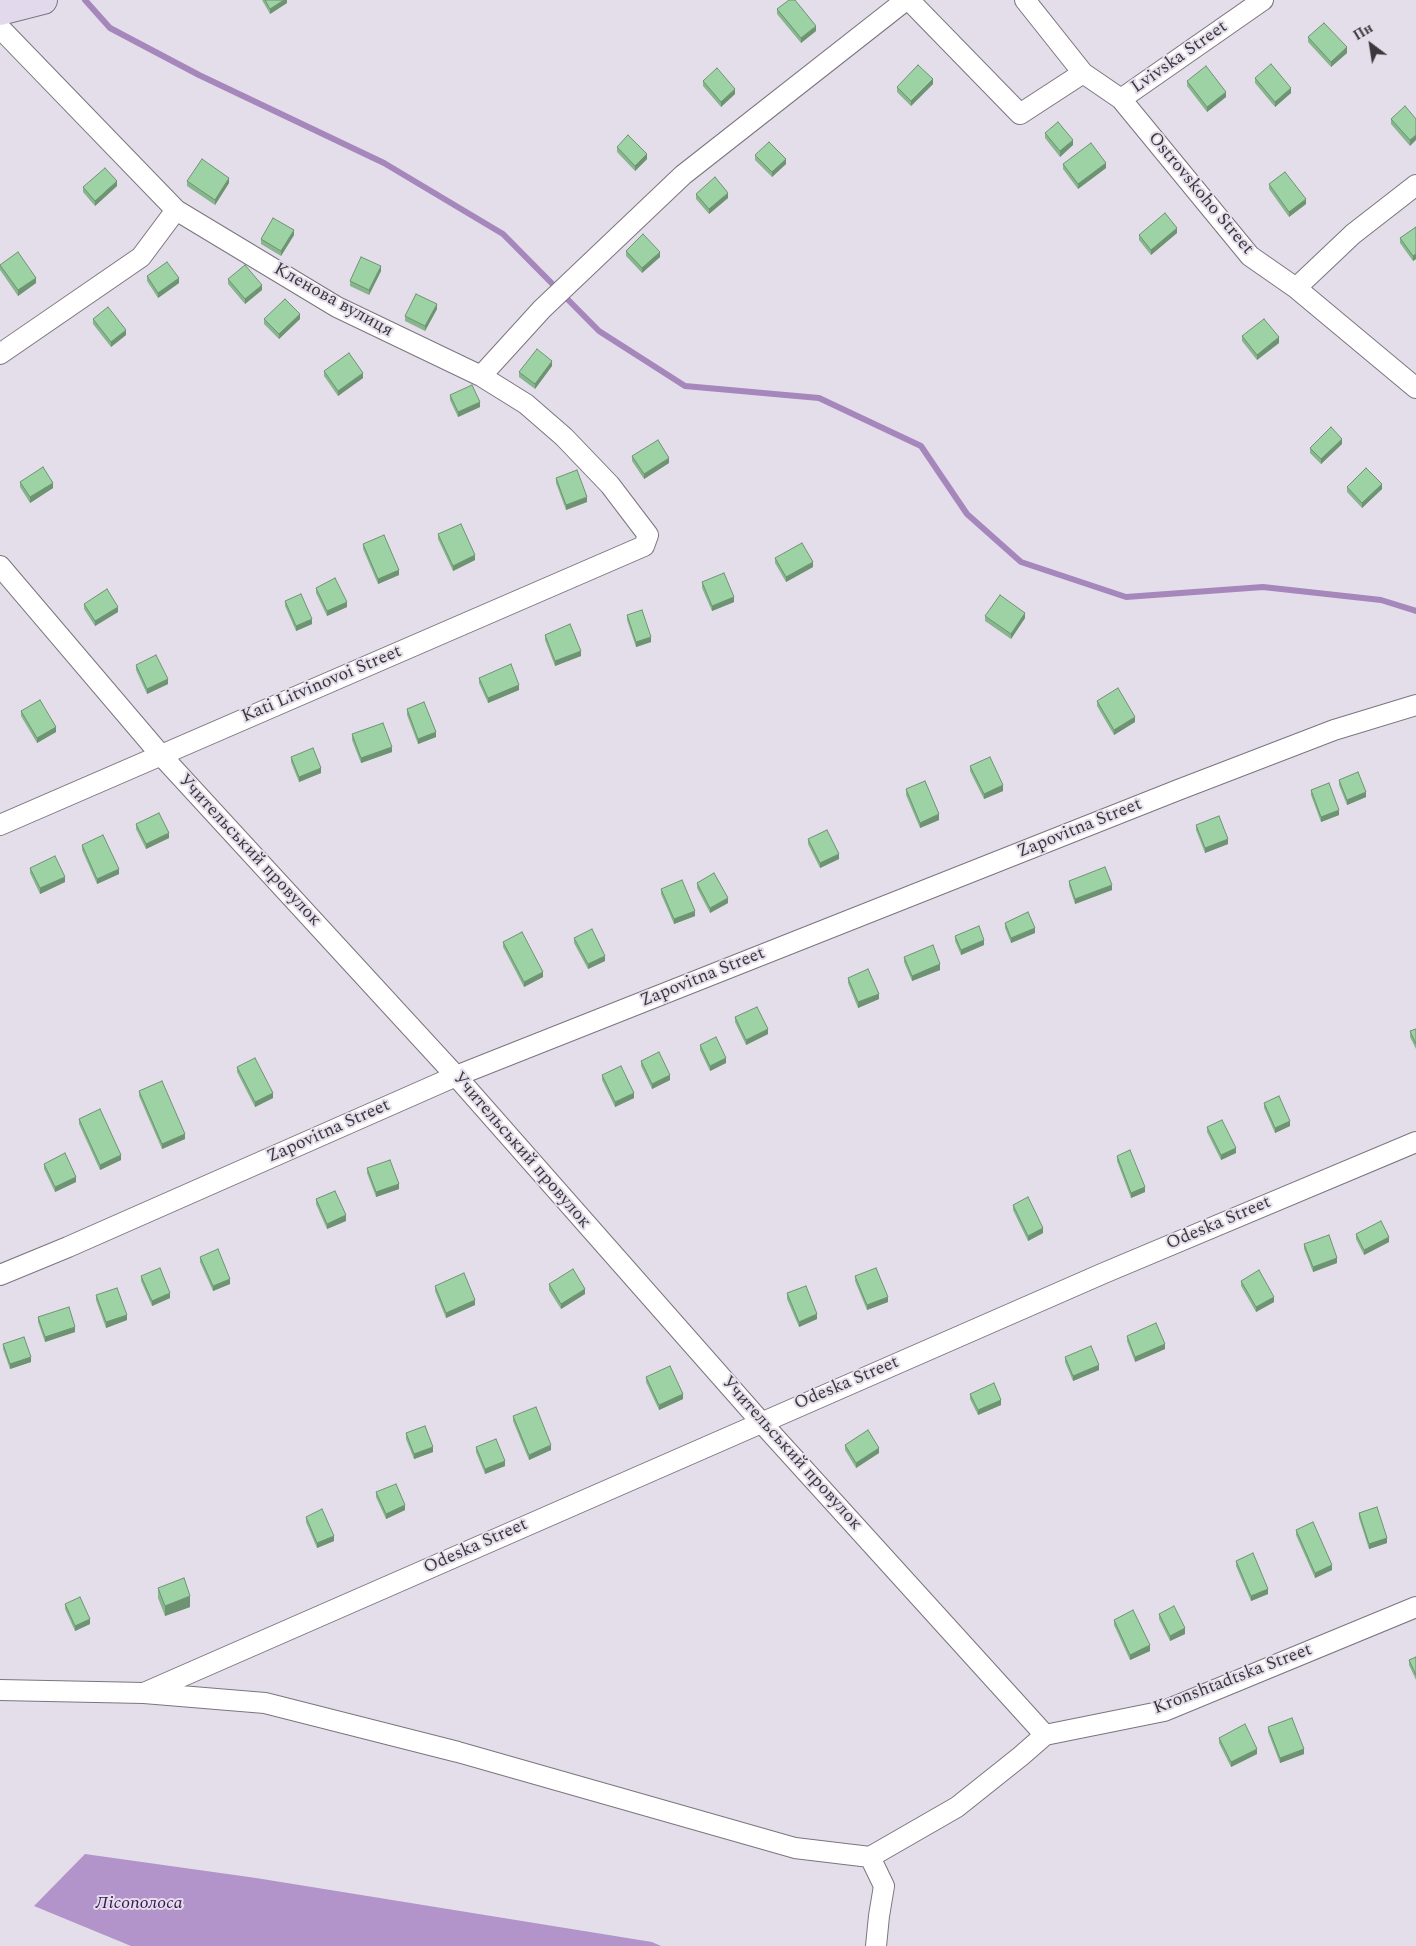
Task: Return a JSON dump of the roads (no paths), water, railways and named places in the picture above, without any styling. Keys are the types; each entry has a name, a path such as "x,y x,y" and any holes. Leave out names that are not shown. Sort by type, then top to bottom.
{"main road":[{"path":"0,11 43,0"}],"street":[{"path":"481,376 542,309 683,176 907,0 1020,114 1083,73"},
{"name":"Ostrovskoho Street","path":"1025,0 1083,73 1121,99 1250,256 1296,288 1416,388"},
{"name":"Lvivska Street","path":"1121,99 1263,0"},
{"name":"Кленова вулиця","path":"0,28 176,210 337,307 481,376 526,404 564,437 610,486 648,535 644,546"},
{"path":"1296,288 1353,234 1416,185"},
{"path":"0,354 141,257 176,210"},
{"name":"Kati Litvinovoi Street","path":"0,825 160,754 644,546"},
{"name":"Учительський провулок","path":"0,566 160,754 456,1076 761,1422 1045,1735"},
{"name":"Zapovitna Street","path":"0,1275 68,1247 456,1076 1334,730 1416,705"},
{"name":"Odeska Street","path":"144,1693 1104,1273 1416,1142"},
{"name":"Kronshtadtska Street","path":"1045,1735 1164,1710 1416,1607"},
{"path":"0,1690 144,1693 265,1703 458,1752 794,1848 870,1857 957,1807 1045,1735"},
{"path":"870,1857 884,1886 878,1916 876,1946"}],"waterway":[{"path":"85,0 110,28 199,75 384,163 503,234 599,331 685,386 819,398 921,446 967,514 1021,562 1126,597 1263,587 1381,600 1416,611"}],"park label":[{"name":"Лісополоса","path":"139,1904"}]}
